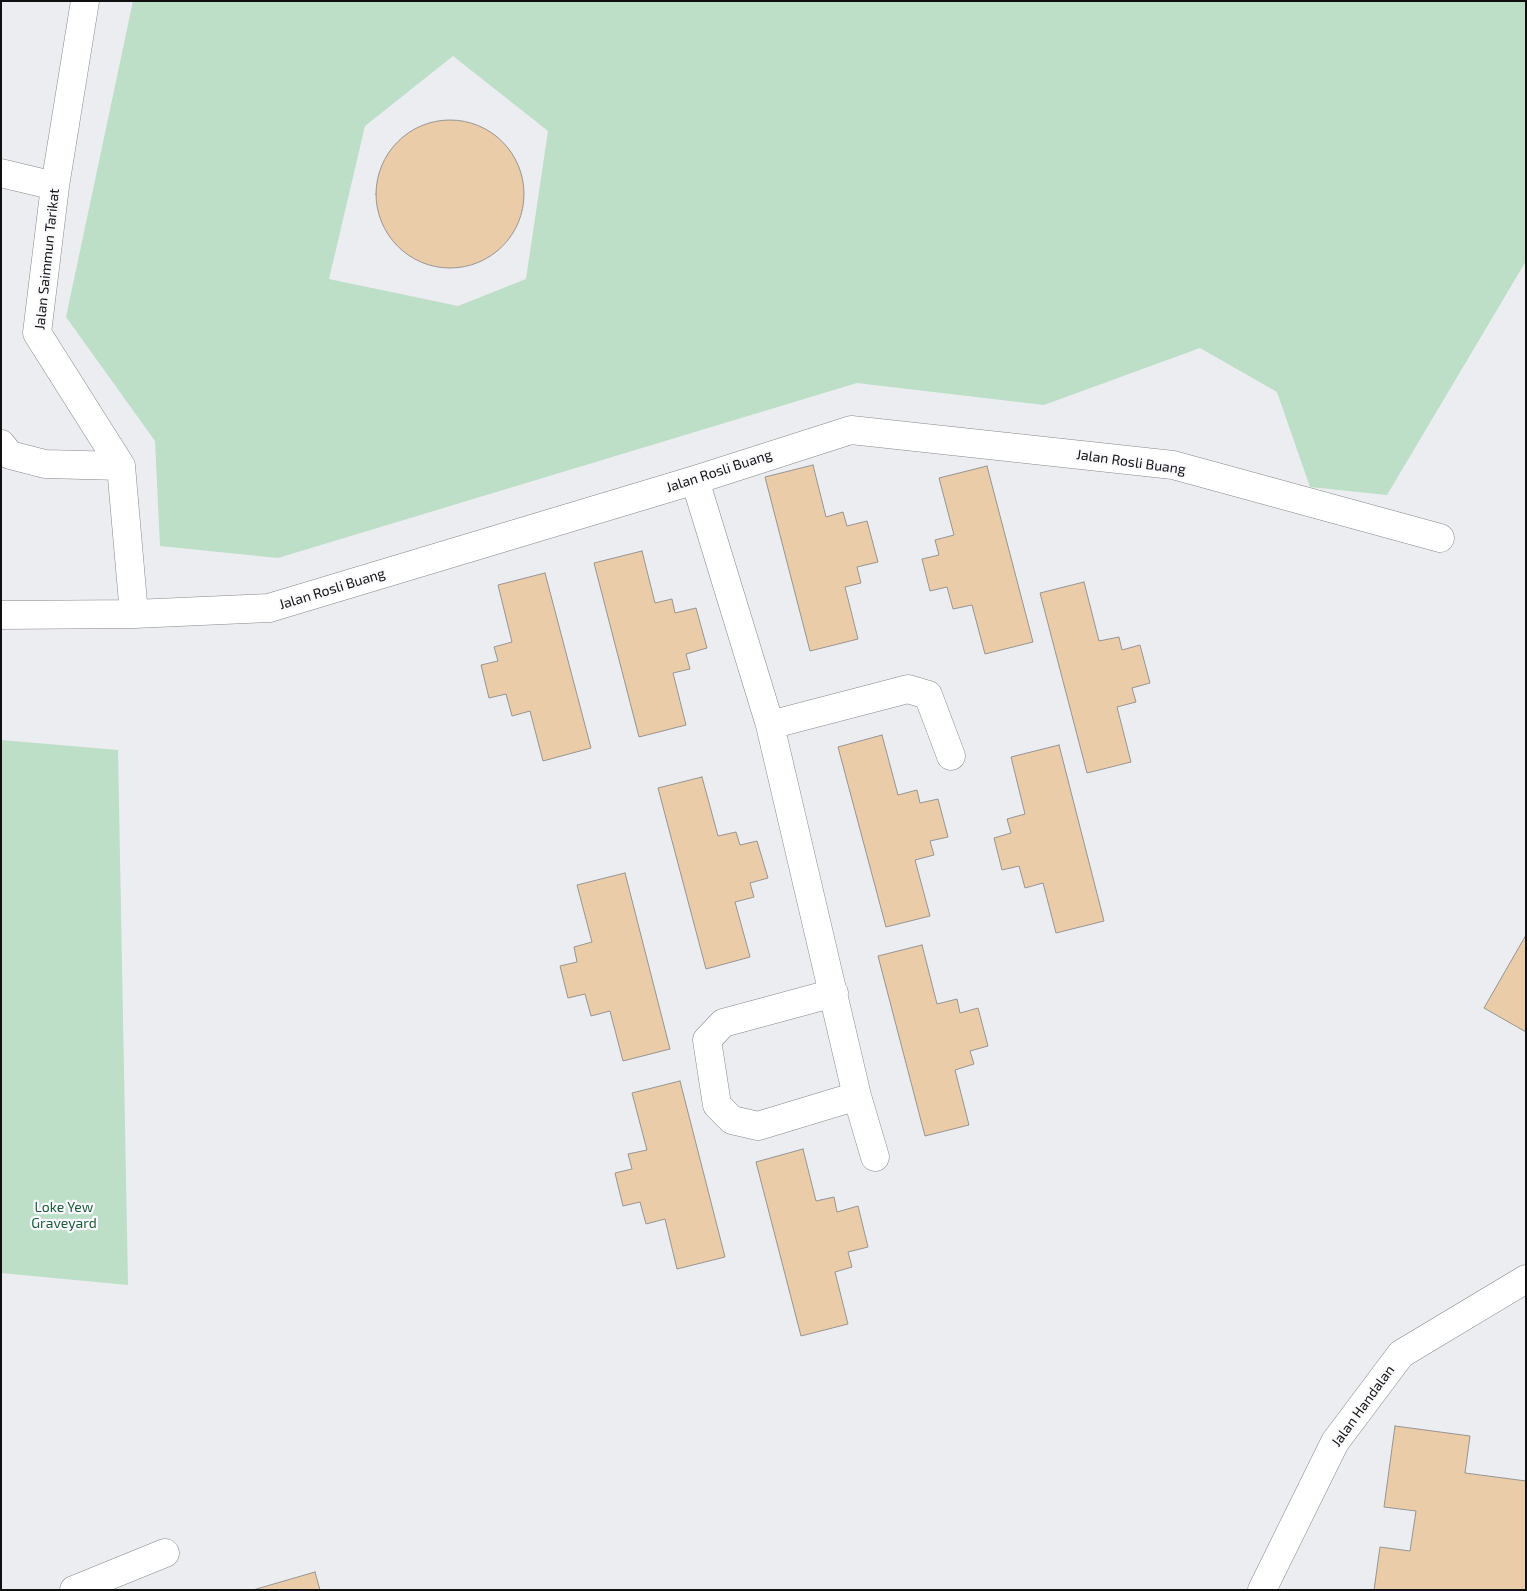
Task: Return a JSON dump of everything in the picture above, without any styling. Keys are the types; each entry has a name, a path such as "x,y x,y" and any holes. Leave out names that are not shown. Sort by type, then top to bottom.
{"street":[{"name":"Jalan Saimmun Tarikat","path":"85,1 55,186 37,333 122,466 134,614"},
{"path":"1,174 55,186"},
{"name":"Jalan Rosli Buang","path":"1,615 134,614 269,608 695,480 851,430 1173,465 1440,538"},
{"path":"1,444 10,455 46,464 122,466"},
{"path":"695,480 770,725 857,1096 875,1157"},
{"path":"770,725 908,688 928,695 951,756"},
{"path":"834,993 723,1023 706,1040 717,1104 732,1120 758,1126 857,1096"},
{"name":"Jalan Handalan","path":"1262,1590 1335,1442 1402,1354 1526,1279"},
{"path":"74,1590 165,1553"}],"green space":[{"path":"133,1 1526,1 1526,261 1387,495 1310,487 1277,392 1200,348 1044,405 857,383 278,558 160,546 155,441 66,317","holes":["453,56 548,131 526,279 458,306 329,279 365,126"]},
{"name":"Loke Yew Graveyard","path":"1,740 118,750 128,1285 1,1273"}],"building":[{"path":"450,120 478,126 502,142 518,166 524,194 518,222 502,246 478,262 450,268 422,262 398,246 382,222 376,194 382,166 398,142 422,126"},
{"path":"813,465 826,517 843,512 847,526 867,521 878,562 857,567 861,583 845,587 858,639 810,651 765,477"},
{"path":"987,466 1033,642 985,654 972,605 953,609 947,587 930,591 922,559 939,555 935,540 954,535 939,478"},
{"path":"642,551 655,603 672,599 675,613 696,608 707,648 686,654 690,669 673,673 686,725 639,737 594,563"},
{"path":"545,573 591,748 543,761 530,711 512,716 506,694 489,698 481,665 498,661 494,647 512,642 498,585"},
{"path":"1084,582 1099,641 1119,637 1122,650 1140,645 1150,683 1132,688 1136,702 1117,707 1131,762 1087,773 1040,593"},
{"path":"882,735 898,795 917,790 920,803 938,799 948,837 930,841 934,855 915,860 930,916 886,927 838,747"},
{"path":"1059,745 1104,921 1056,933 1043,883 1025,888 1019,866 1002,870 994,838 1011,833 1007,819 1025,814 1011,757"},
{"path":"702,777 718,836 736,832 740,845 757,841 768,878 750,883 754,897 735,902 750,957 706,969 658,788"},
{"path":"625,873 670,1049 623,1061 610,1011 591,1016 585,994 568,998 560,966 577,962 574,947 592,942 577,885"},
{"path":"1526,935 1526,1032 1484,1008"},
{"path":"922,945 937,1004 957,999 960,1013 978,1008 988,1046 970,1051 974,1064 955,1070 969,1125 925,1136 878,956"},
{"path":"680,1081 725,1257 677,1269 665,1219 646,1224 640,1202 623,1206 615,1173 632,1169 628,1154 647,1150 632,1093"},
{"path":"803,1149 816,1201 834,1197 837,1212 858,1206 868,1247 848,1252 852,1267 835,1272 848,1324 801,1336 756,1162"},
{"path":"1395,1426 1470,1436 1465,1473 1526,1481 1526,1590 1374,1590 1380,1547 1410,1551 1416,1511 1384,1507"},
{"path":"315,1572 320,1590 253,1590"}]}
